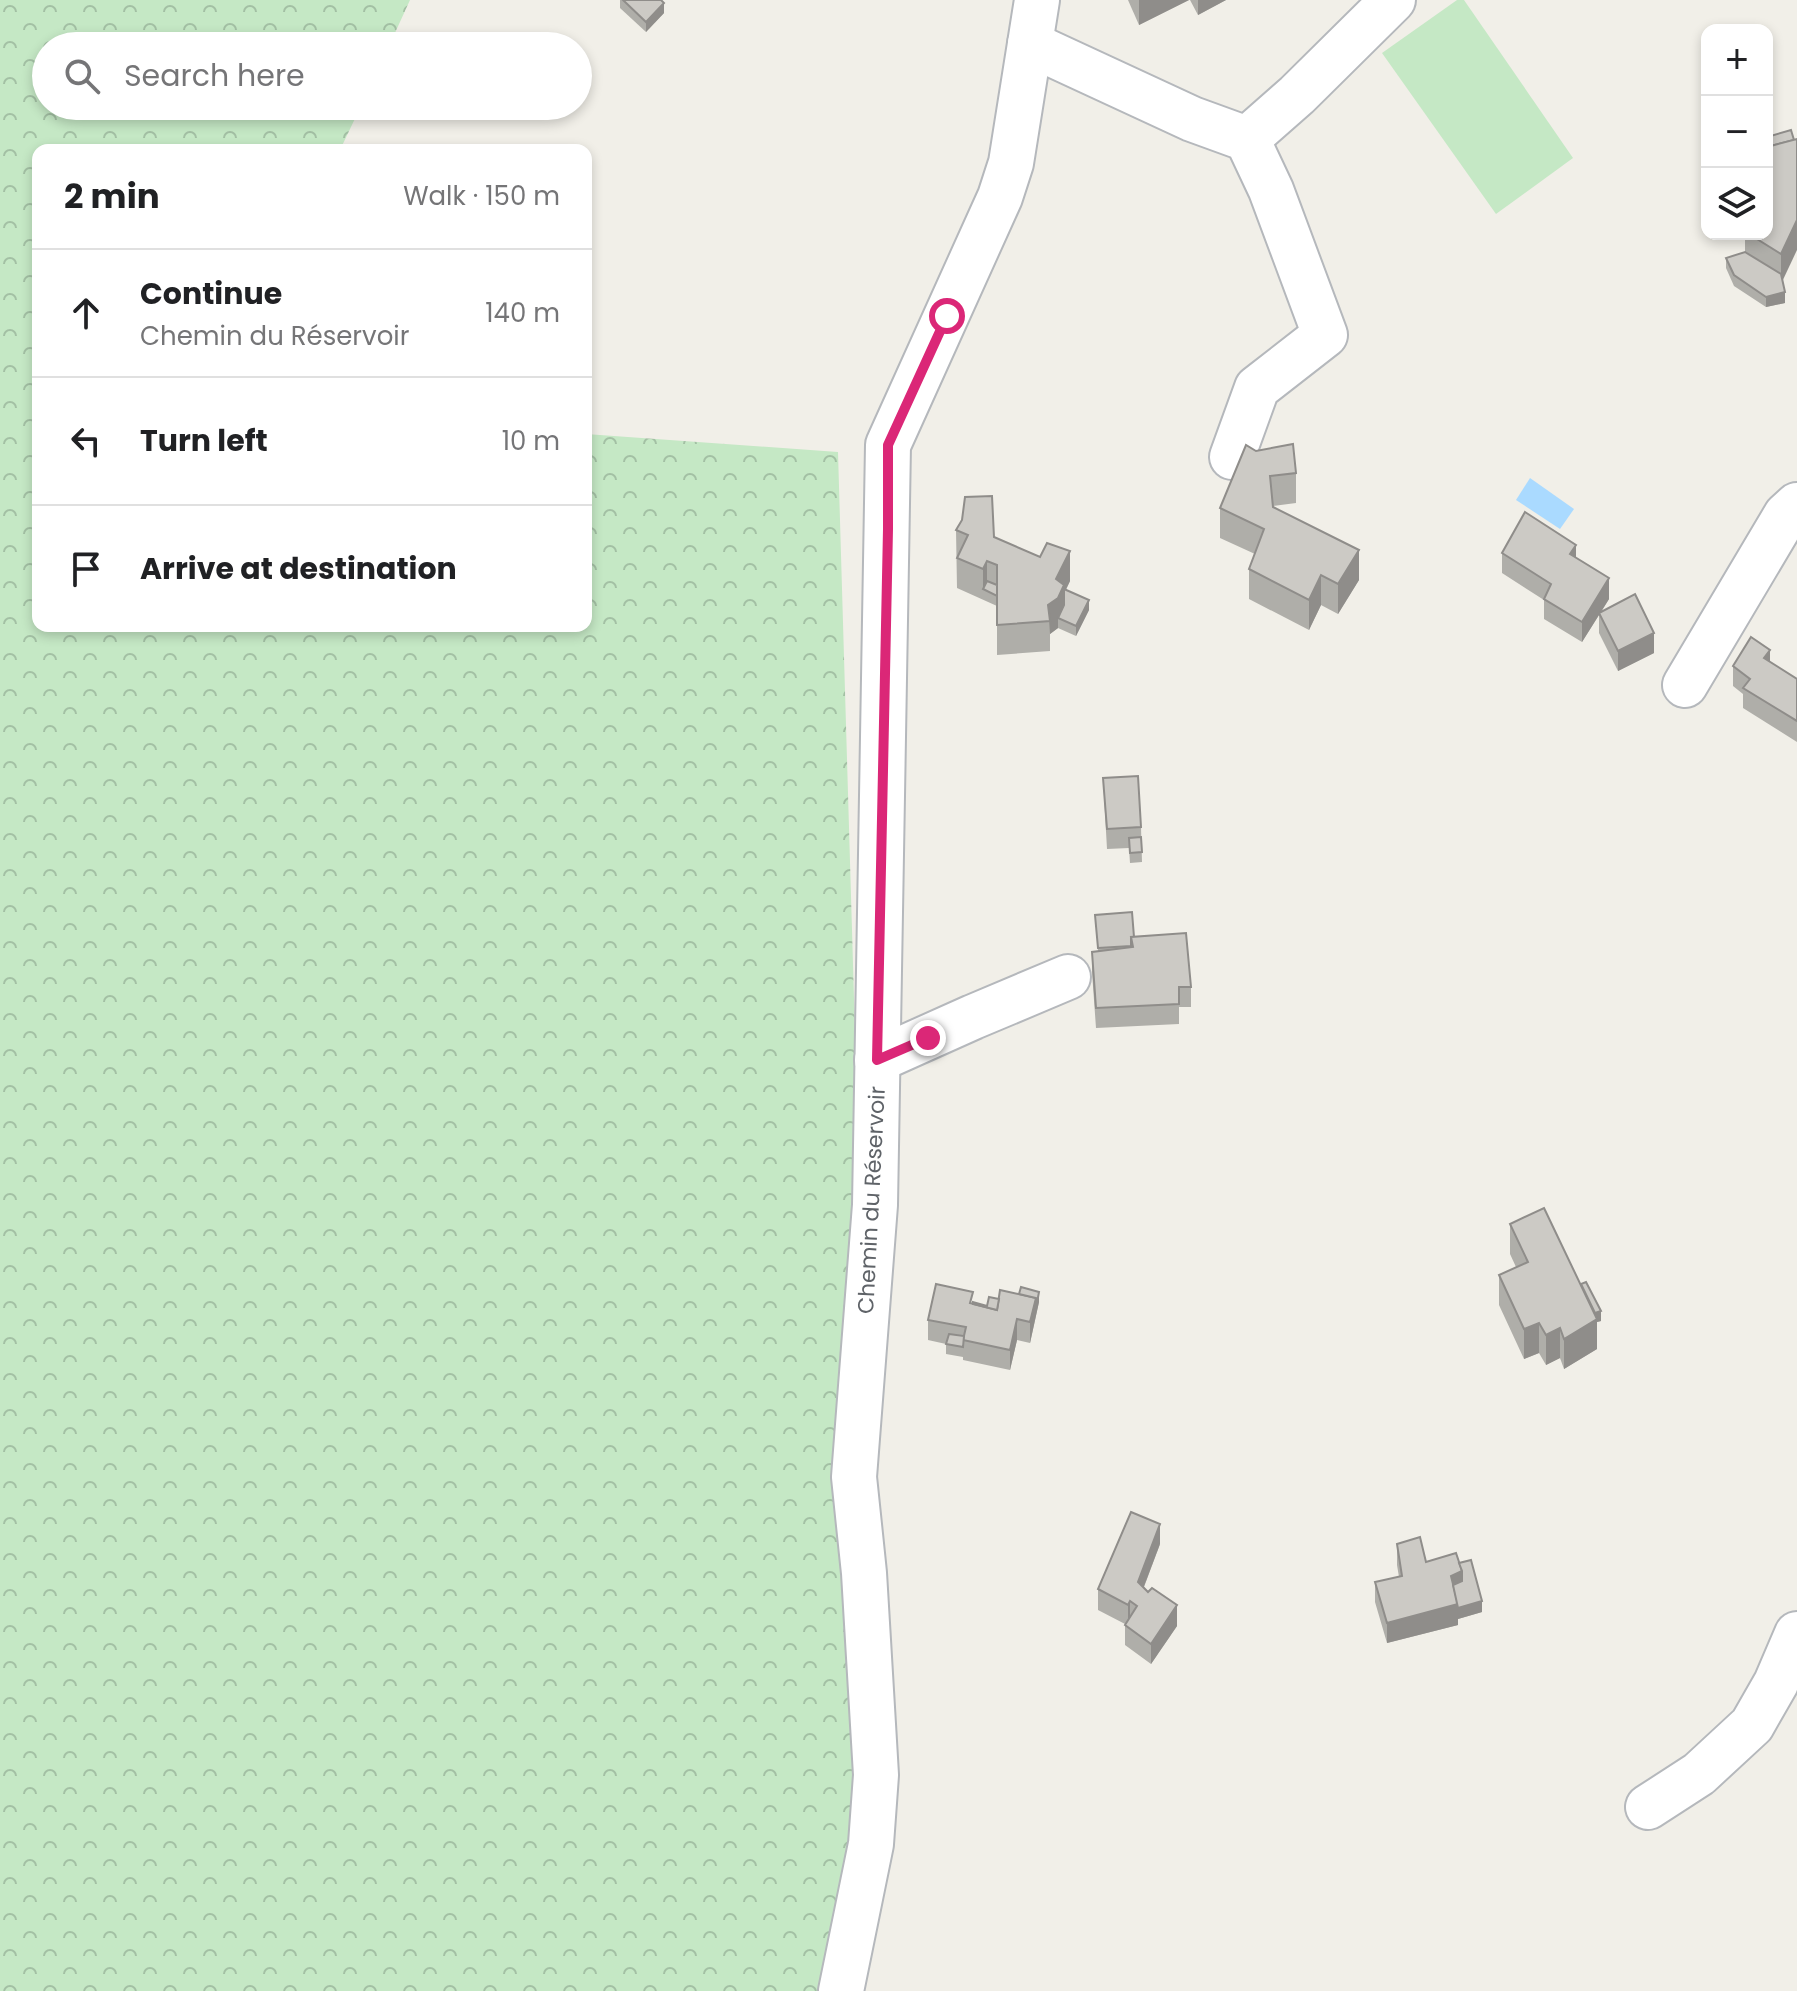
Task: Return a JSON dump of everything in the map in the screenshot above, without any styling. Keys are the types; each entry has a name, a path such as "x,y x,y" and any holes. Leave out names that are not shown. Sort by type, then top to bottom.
{"street":[{"name":"Chemin du Réservoir","path":"841,1991 871,1844 876,1775 864,1573 854,1477 875,1205 888,445 1000,197 1011,163 1037,0"},
{"path":"1247,139 1297,95 1393,0"},
{"path":"1030,44 1192,119 1247,139 1271,190 1325,335 1257,388 1232,457"},
{"path":"1685,685 1786,515 1797,505"},
{"path":"877,1060 1068,977"},
{"path":"1648,1807 1699,1774 1752,1725 1776,1683 1797,1634"}],"green space":[{"path":"0,0 410,0 395,32 32,32 32,120 354,120 343,144 32,144 32,632 592,632 592,434 838,452 877,1783 834,1991 0,1991"},
{"path":"1457,0 1464,0 1573,158 1496,214 1382,53"}],"water":[{"path":"1530,478 1574,509 1560,529 1516,500"}],"building":[{"path":"623,0 661,0 664,3 646,22"},
{"path":"1791,130 1794,140 1773,145 1773,135"},
{"path":"1797,139 1797,220 1781,254 1759,240 1773,240 1773,145"},
{"path":"1745,252 1781,274 1785,292 1766,297 1734,275 1726,258"},
{"path":"1293,444 1296,473 1270,476 1273,507 1359,550 1338,584 1321,575 1309,600 1249,569 1264,529 1220,508 1246,445 1256,451"},
{"path":"992,496 994,537 1040,557 1047,543 1070,551 1056,579 1064,585 1058,598 1048,605 1050,621 997,625 997,565 987,561 983,569 957,558 968,535 956,530 962,520 965,497"},
{"path":"1525,512 1576,545 1570,554 1609,578 1582,622 1544,599 1551,584 1502,553"},
{"path":"987,581 997,585 997,596 983,589"},
{"path":"1064,589 1089,600 1076,626 1058,618 1064,605"},
{"path":"1635,594 1654,633 1618,651 1599,613"},
{"path":"1751,637 1770,650 1764,658 1797,679 1797,721 1743,688 1750,679 1733,666"},
{"path":"1138,776 1141,827 1107,829 1103,778"},
{"path":"1141,837 1142,852 1130,853 1129,838"},
{"path":"1132,912 1134,937 1131,937 1131,946 1098,948 1095,915"},
{"path":"1186,933 1191,987 1179,987 1179,1004 1096,1008 1092,952 1133,947 1131,937"},
{"path":"1544,1208 1597,1319 1564,1339 1560,1328 1546,1335 1539,1323 1524,1329 1499,1275 1528,1262 1510,1224"},
{"path":"1586,1282 1601,1311 1595,1313 1581,1284"},
{"path":"936,1284 973,1292 970,1303 997,1310 1000,1290 1036,1298 1030,1322 1017,1319 1010,1350 963,1340 966,1327 928,1320"},
{"path":"1021,1287 1039,1292 1036,1308 1036,1298 1019,1294"},
{"path":"989,1297 999,1299 997,1310 973,1304 987,1306"},
{"path":"949,1334 964,1336 963,1347 946,1344"},
{"path":"1131,1512 1160,1524 1138,1582 1148,1592 1152,1588 1177,1605 1151,1644 1125,1625 1137,1606 1130,1601 1128,1605 1098,1589"},
{"path":"1420,1537 1426,1562 1456,1553 1462,1571 1451,1576 1458,1604 1387,1623 1375,1582 1402,1576 1397,1544"},
{"path":"1471,1560 1482,1601 1458,1608 1453,1585 1462,1581 1459,1563"}],"route":[{"path":"928,1038 877,1060 888,445 947,316"}]}
